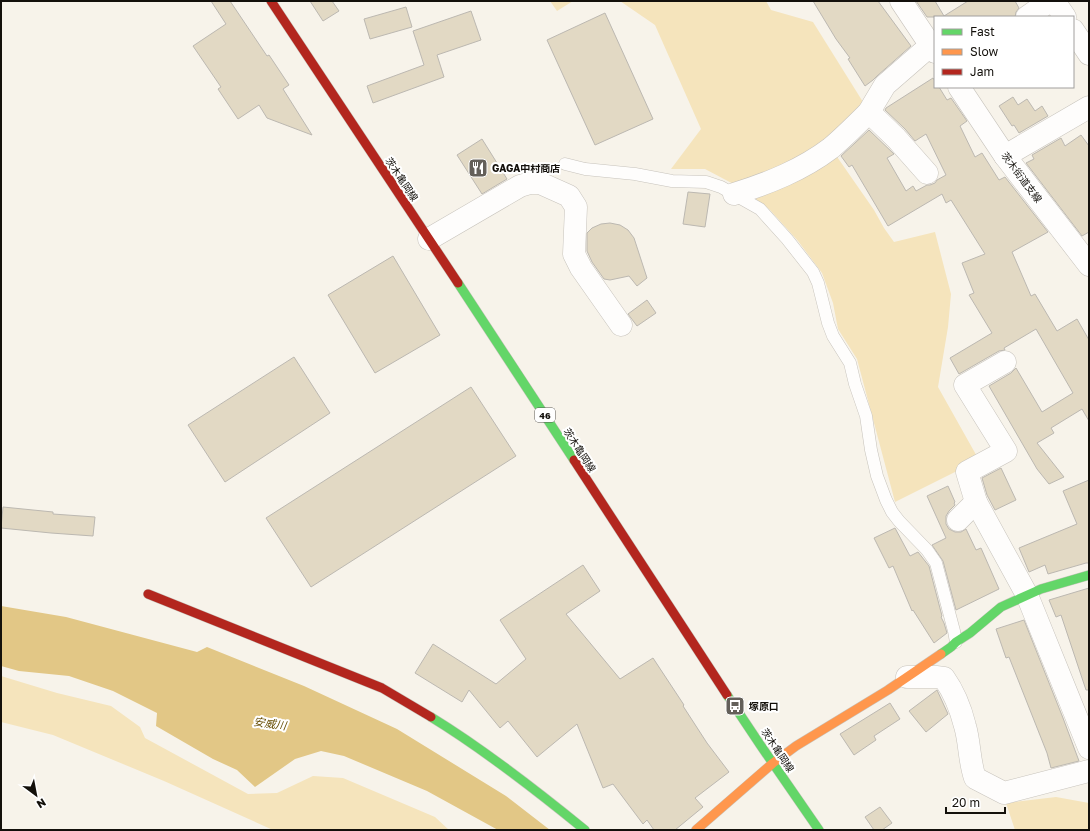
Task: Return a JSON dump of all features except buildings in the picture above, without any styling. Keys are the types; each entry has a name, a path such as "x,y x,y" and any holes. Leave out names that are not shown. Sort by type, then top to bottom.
{"main road":[{"name":"茨木亀岡線","path":"271,1 773,763 819,830"},
{"path":"696,830 773,763 796,746 888,690 951,647 1001,608 1041,589 1089,575"},
{"path":"148,594 382,688 455,732 540,793 585,830"}],"street":[{"path":"734,194 761,186 799,168 831,148 869,112 885,84 933,49 901,1"},
{"path":"1030,16 1057,7"},
{"path":"1074,32 1089,54"},
{"name":"茨木街道支線","path":"960,88 1005,156 1085,252"},
{"path":"1005,156 1089,107"},
{"path":"869,112 896,138 927,173"},
{"path":"429,239 520,186 530,183 540,183 551,187 569,196 576,207 574,254 581,268 621,325"},
{"path":"1005,362 965,385 1006,451 968,472 976,502 1027,595 1089,748"},
{"path":"958,520 976,502"},
{"path":"907,677 944,678 952,690 965,726 972,771 975,778 1004,793 1089,771"}],"lane":[{"path":"566,164 585,169 635,174 672,181 706,182 721,187 760,209 787,239 813,272 818,283 828,323 833,336 850,362 855,384 866,416 871,450 877,476 886,500 892,512 927,550 936,563 956,642"}],"shaded area":[{"path":"550,1 573,1 557,11"},
{"path":"620,1 766,1 771,10 813,22 863,102 829,143 741,188 705,169 671,169 701,129 655,25"},
{"path":"833,151 874,210 894,242 935,232 951,294 948,327 938,387 979,460 895,502 857,359 838,329 833,303 822,273 798,241 770,210 750,195"},
{"path":"1,676 57,693 111,706 140,727 145,738 248,794 277,793 313,776 343,778 435,817 449,830 273,830 164,781 53,735 1,722"},
{"path":"1056,797 1089,803 1089,830 1015,830 1006,803"}],"water":[{"name":"安威川","path":"1,606 66,617 197,652 207,647 304,686 397,729 506,796 550,830 498,830 427,791 344,756 321,751 295,759 255,787 237,770 213,759 156,726 157,713 113,691 69,676 19,671 1,666"}],"traffic: fast":[{"path":"458,283 574,460"},
{"path":"941,654 970,633 1001,607 1041,589 1089,575"},
{"path":"727,695 819,830"},
{"path":"431,717 510,771 585,830"}],"traffic: slow":[{"path":"696,830 773,763 796,746 888,690 941,654"}],"traffic: jam":[{"path":"271,1 458,283"},
{"path":"574,460 727,695"},
{"path":"148,594 382,688 431,717"}],"place":[{"name":"GAGA中村商店","path":"478,168"},
{"name":"塚原口","path":"735,706"}]}
